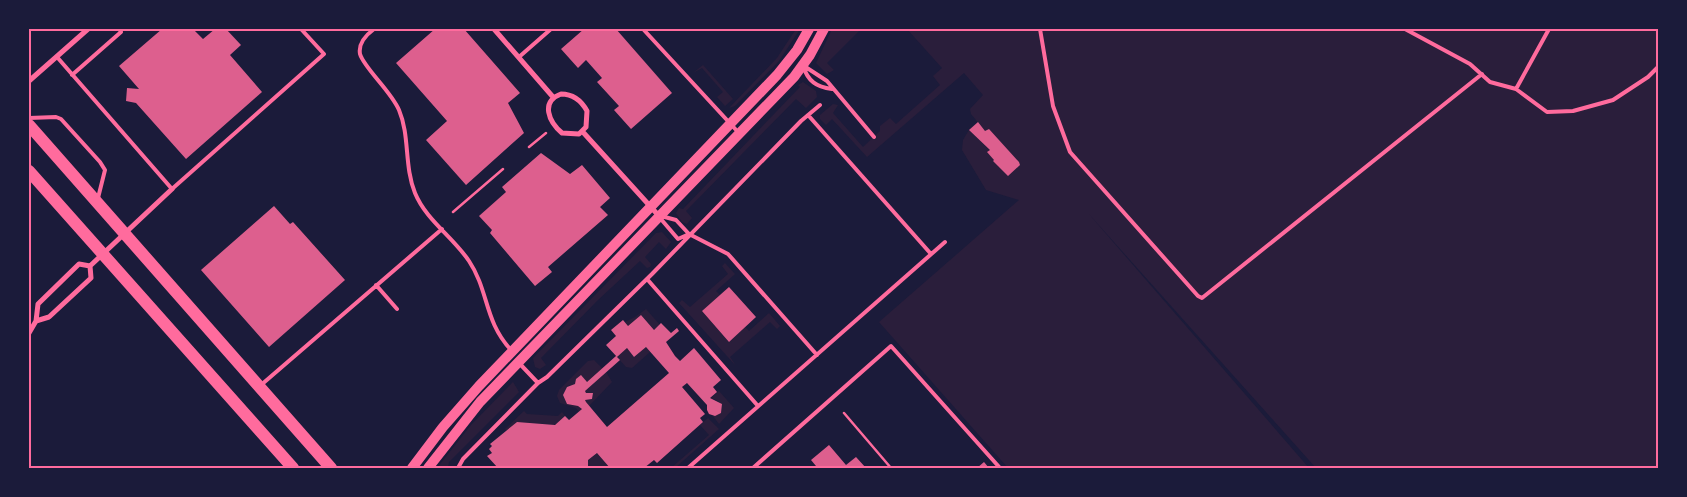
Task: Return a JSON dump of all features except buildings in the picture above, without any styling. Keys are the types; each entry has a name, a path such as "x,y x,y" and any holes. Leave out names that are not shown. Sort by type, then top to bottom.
{"main road":[{"path":"412,468 451,417 512,351 786,65 809,29"},
{"path":"428,468 456,430 518,362 803,66 824,29"},
{"path":"29,125 331,468"},
{"path":"29,171 294,468"}],"street":[{"path":"29,81 88,29"},
{"path":"494,29 553,97"},
{"path":"569,94 583,103 588,119 582,131 570,135 562,133 550,121 548,105 553,97 569,94"},
{"path":"582,131 659,216"},
{"path":"36,320 49,317 91,278 90,266 172,189"},
{"path":"29,333 36,320 38,304 46,294 79,264 90,266"}],"lane":[{"path":"72,75 121,32 119,29"},
{"path":"56,57 172,189 324,54 301,29"},
{"path":"374,29 363,39 360,47 361,56 388,89 400,112 414,191 421,204 470,262 481,284 491,321 518,362 538,383"},
{"path":"519,57 551,29"},
{"path":"643,29 739,134"},
{"path":"1040,29 1053,106 1070,152 1202,298 1482,74"},
{"path":"1405,29 1470,64 1490,82 1516,89 1547,112 1573,111 1613,100 1648,77 1658,68"},
{"path":"1516,89 1549,29"},
{"path":"803,66 807,77 818,88 832,89"},
{"path":"803,66 812,69 827,81 874,137"},
{"path":"458,468 463,459 538,383 547,377 647,279 689,234 820,104"},
{"path":"808,114 931,254"},
{"path":"29,118 56,117 61,119 100,162 105,170 96,203"},
{"path":"659,216 678,239 689,234"},
{"path":"659,216 676,220 689,234 728,254 817,355"},
{"path":"259,387 442,229"},
{"path":"688,468 945,242"},
{"path":"647,279 758,406"},
{"path":"376,285 397,309"},
{"path":"753,468 891,346 1000,468"}],"path":[{"path":"529,147 546,133"},
{"path":"453,212 503,169"},
{"path":"844,413 891,468"}],"shaded area":[{"path":"796,29 800,29 779,61 735,106 729,108 777,58"},
{"path":"832,29 861,29 827,63 834,70 827,74 816,63"},
{"path":"907,29 1658,29 1658,468 1316,468 1088,213 1309,468 1008,468 879,322 1019,200 986,190 962,150 963,140 969,130 990,150 988,152 993,161 1008,176 1019,162 989,129 985,131 971,114 970,109 983,95 964,73 867,157 832,119 826,125 820,119 820,115 833,104 838,105 833,113 863,147 880,131 880,126 890,118 896,124 940,85 933,76 942,68"},
{"path":"703,65 733,99 725,106 717,97 723,92 702,68 693,73"},
{"path":"803,82 816,91 817,97 806,108 796,99 686,211 692,218 687,224 682,222 676,213 679,208 683,209 800,87 798,85"},
{"path":"662,232 671,242 666,249 659,242 645,257 651,264 650,267 647,268 640,261 598,300 541,358 546,365 540,369 535,367 533,358 656,233"},
{"path":"725,263 735,274 716,291 720,295 702,311 729,342 745,327 749,331 769,313 780,326 777,329 770,322 730,357 736,366 679,303 682,300 690,307 728,274 722,266"},
{"path":"646,309 660,325 654,330 641,315 628,326 625,322"},
{"path":"646,347 650,352 632,368 626,367 617,357 627,348 634,357"},
{"path":"594,360 603,369 587,382 567,386 563,395 567,404 578,406 582,409 579,412 576,408 560,403 557,396 559,390 588,361"},
{"path":"606,372 612,382 589,406 585,400 592,399 593,394 586,393 585,391"},
{"path":"513,382 519,392 449,462 448,468 437,468 471,425"},
{"path":"719,391 734,408 719,424 713,416 721,413 722,406 718,401 711,398"},
{"path":"524,411 527,414 558,416 562,412 565,416 555,425 517,422 507,431 505,429"},
{"path":"708,418 719,429 675,468 671,468 709,435 700,425"},
{"path":"597,453 610,468 588,468 588,460"}]}
